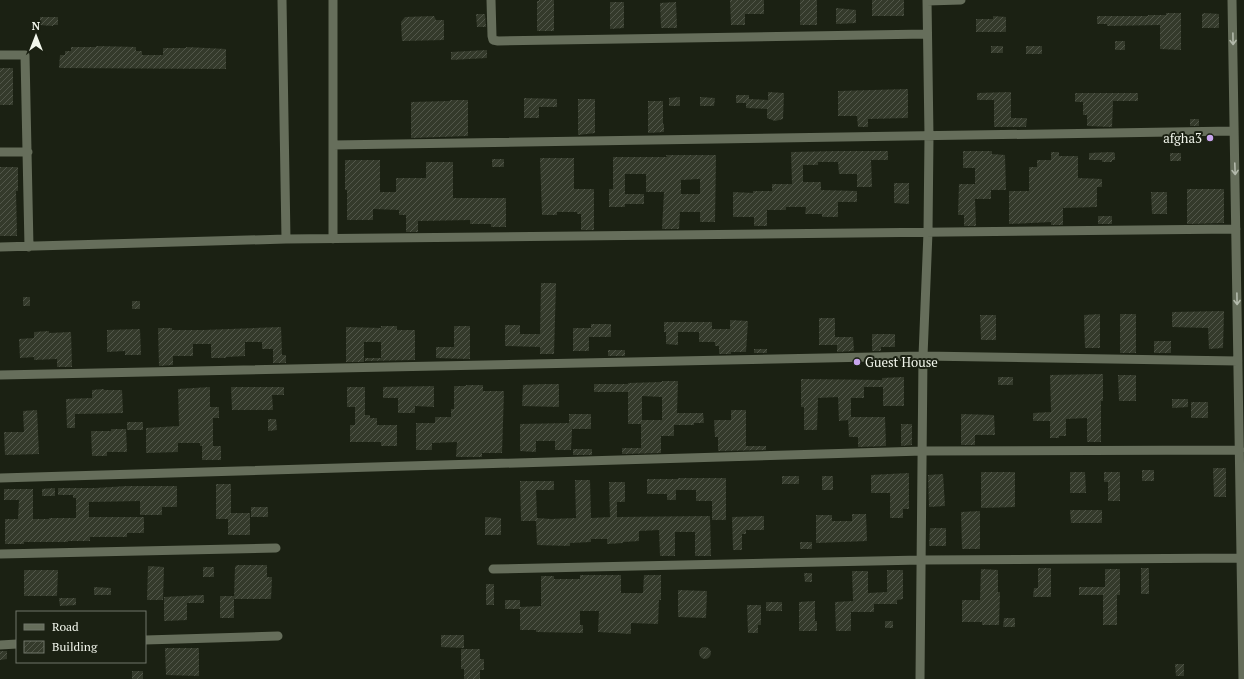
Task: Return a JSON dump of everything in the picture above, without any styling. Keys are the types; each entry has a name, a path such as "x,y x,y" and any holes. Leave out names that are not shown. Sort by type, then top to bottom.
{"street":[{"path":"282,0 286,239"},
{"path":"333,0 333,239"},
{"path":"491,0 492,36 493,40 498,41 927,34"},
{"path":"920,679 923,356 928,232 929,136 927,0 961,0"},
{"path":"1232,0 1236,229 1240,275 1238,361 1243,679"},
{"path":"0,55 25,55 29,246"},
{"path":"333,145 1234,131"},
{"path":"0,152 28,152"},
{"path":"0,247 286,239 1236,229"},
{"path":"0,375 923,356 1238,361"},
{"path":"0,478 923,451 1240,450"},
{"path":"0,554 276,548"},
{"path":"493,569 922,560 1242,558"},
{"path":"146,640 278,636"},
{"path":"0,645 16,644"}],"building":[{"path":"554,0 554,31 537,31 537,1"},
{"path":"730,0 764,0 764,14 745,14 745,25 731,25"},
{"path":"800,0 817,0 817,25 800,25"},
{"path":"872,0 904,0 904,16 872,16"},
{"path":"610,2 624,2 624,28 610,29"},
{"path":"676,2 677,28 661,28 660,3"},
{"path":"836,8 856,10 856,23 836,24"},
{"path":"1166,13 1181,13 1181,50 1160,49 1160,25 1107,26 1107,24 1097,24 1097,16 1148,16 1166,15"},
{"path":"476,14 485,14 486,27 477,27"},
{"path":"1202,14 1219,14 1219,28 1202,28"},
{"path":"434,16 436,20 444,20 444,40 402,41 401,22 405,17"},
{"path":"993,16 1006,17 1006,32 976,32 976,19 993,19"},
{"path":"40,17 58,17 58,25 40,25"},
{"path":"1115,41 1125,41 1125,50 1115,50"},
{"path":"991,46 1003,46 1003,53 991,53"},
{"path":"1026,46 1042,46 1042,54 1026,54"},
{"path":"71,47 136,47 136,51 142,51 142,55 163,55 163,48 186,47 226,49 226,69 59,68 60,55 65,55 65,51 71,51"},
{"path":"487,50 487,58 451,60 451,52"},
{"path":"0,68 13,68 13,105 0,105"},
{"path":"908,89 908,118 868,119 868,127 858,127 857,116 838,116 838,91"},
{"path":"768,92 784,93 783,119 775,121 767,118 767,109 746,108 746,103 736,103 736,95 749,95 749,99 768,100"},
{"path":"1011,92 1011,118 1027,118 1026,127 994,127 994,100 977,100 977,93"},
{"path":"1075,93 1138,93 1138,101 1113,101 1112,127 1087,126 1087,115 1083,115 1083,102 1075,102"},
{"path":"680,97 680,106 669,106 669,98"},
{"path":"700,97 715,98 714,106 700,106"},
{"path":"524,98 557,99 557,107 539,107 539,118 524,118"},
{"path":"578,99 595,99 595,133 578,135"},
{"path":"468,100 468,136 411,138 411,102"},
{"path":"648,101 663,101 664,132 648,133"},
{"path":"1190,119 1199,119 1199,126 1190,126"},
{"path":"888,151 888,160 871,160 872,187 857,187 857,174 839,174 838,162 818,162 818,165 803,165 803,182 821,182 821,190 857,191 857,202 838,202 838,217 822,217 822,214 805,214 806,207 786,207 786,210 767,210 767,226 754,226 754,217 733,217 733,192 753,193 753,191 772,191 772,184 792,184 791,152"},
{"path":"963,151 992,151 992,154 1005,155 1006,190 991,190 991,199 975,199 976,226 964,226 964,215 958,215 959,184 975,184 975,168 963,168"},
{"path":"1051,152 1059,152 1059,156 1078,156 1078,178 1102,179 1102,187 1097,187 1097,207 1063,208 1063,225 1051,225 1051,222 1009,224 1009,191 1029,191 1029,167 1037,167 1037,160 1051,160"},
{"path":"1089,153 1115,153 1115,160 1112,160 1112,162 1089,160"},
{"path":"1170,153 1181,153 1181,161 1170,161"},
{"path":"666,155 716,155 715,222 700,222 700,212 680,212 679,229 662,229 664,192 646,192 646,174 625,174 625,194 644,194 644,204 625,204 625,207 609,207 609,189 613,189 613,157 667,157","holes":["700,179 700,194 681,194 681,180"]},
{"path":"540,158 574,158 574,189 594,189 594,230 581,230 581,214 577,214 577,212 557,212 557,215 542,215"},
{"path":"492,159 504,159 504,167 492,167"},
{"path":"345,160 380,160 380,192 396,192 396,178 426,178 426,162 453,162 453,198 506,198 506,227 491,227 491,224 470,224 470,220 418,221 418,232 406,232 406,215 399,215 399,210 373,209 373,220 347,220"},
{"path":"0,167 18,167 18,191 16,191 17,236 0,236"},
{"path":"894,183 909,183 909,204 894,203"},
{"path":"1187,189 1224,189 1224,223 1187,224"},
{"path":"1151,192 1167,192 1167,214 1152,214"},
{"path":"1098,216 1112,216 1112,224 1098,224"},
{"path":"541,283 556,283 554,354 540,354 540,347 505,346 505,325 520,325 520,334 540,334"},
{"path":"23,297 30,297 30,306 23,306"},
{"path":"132,301 140,301 140,309 132,309"},
{"path":"1224,311 1223,348 1209,349 1208,328 1172,327 1172,312"},
{"path":"1100,314 1100,348 1085,348 1084,315"},
{"path":"1120,314 1136,314 1136,353 1120,353"},
{"path":"980,315 996,315 996,340 981,340"},
{"path":"819,318 835,318 835,337 853,337 854,351 837,352 837,345 819,345"},
{"path":"730,320 748,321 746,352 719,354 719,346 715,346 715,342 699,342 699,332 678,332 678,345 666,344 664,322 712,322 712,329 730,329"},
{"path":"591,324 611,324 611,337 589,337 589,351 573,351 573,328 591,328"},
{"path":"381,326 397,326 397,330 415,330 415,360 365,361 365,358 381,358 381,342 364,342 364,362 346,362 346,327 381,328"},
{"path":"454,326 470,326 470,359 436,358 436,347 454,347"},
{"path":"281,327 282,355 286,355 286,363 273,363 273,349 262,349 262,342 245,342 245,356 211,358 211,344 193,344 193,356 173,356 173,365 159,366 158,328 172,328 172,330 204,330"},
{"path":"140,329 141,355 125,355 125,351 107,352 107,330"},
{"path":"49,331 49,333 71,332 72,367 57,367 57,359 34,360 34,357 20,358 19,339 34,338 34,332"},
{"path":"872,334 895,334 895,347 881,347 881,351 872,351"},
{"path":"1154,341 1171,341 1171,353 1154,353"},
{"path":"754,349 767,349 767,353 754,353"},
{"path":"608,350 625,350 625,356 608,356"},
{"path":"1103,374 1103,401 1101,401 1101,442 1087,442 1087,418 1066,419 1066,436 1059,436 1059,438 1050,438 1050,421 1033,421 1033,413 1051,412 1050,375"},
{"path":"1118,375 1136,375 1136,401 1119,401"},
{"path":"904,377 904,406 883,406 883,387 864,387 864,398 851,398 851,417 885,417 886,446 858,447 858,437 849,437 848,420 839,421 838,397 818,398 817,430 804,430 804,407 801,407 801,379 882,380 882,378"},
{"path":"998,377 1013,377 1013,385 998,385"},
{"path":"678,381 677,413 703,413 704,423 694,423 694,425 674,425 674,436 661,436 661,453 622,454 622,448 641,448 641,424 628,424 628,392 594,392 594,384","holes":["642,396 662,397 662,420 642,420"]},
{"path":"559,384 559,407 522,406 523,385"},
{"path":"483,385 483,391 504,391 502,453 482,453 482,457 456,457 457,442 432,443 432,450 416,450 416,423 435,423 435,417 451,417 451,409 454,409 454,386"},
{"path":"434,386 434,407 415,406 415,413 398,413 398,398 383,398 383,387"},
{"path":"210,387 210,407 219,407 219,418 213,418 213,446 221,446 221,460 202,460 202,446 200,446 200,443 178,443 178,452 146,453 146,428 179,426 178,389"},
{"path":"231,387 284,387 284,395 272,395 273,410 232,410"},
{"path":"347,387 365,387 365,415 370,415 370,418 377,418 377,425 397,425 397,446 381,446 381,442 350,442 350,425 355,425 355,407 347,407"},
{"path":"92,390 122,390 123,413 75,414 75,428 67,428 66,399 92,398"},
{"path":"1172,399 1188,399 1188,407 1172,408"},
{"path":"1191,402 1208,402 1208,418 1191,418"},
{"path":"37,410 39,454 5,455 4,432 24,432 23,411"},
{"path":"731,410 746,410 746,446 766,446 766,450 718,451 718,437 715,437 714,420 731,420"},
{"path":"569,414 591,414 591,429 572,429 571,450 555,450 555,441 536,441 536,452 520,451 520,424 569,423"},
{"path":"961,414 994,415 995,435 975,435 975,445 961,445"},
{"path":"268,419 276,419 277,430 268,431"},
{"path":"127,422 143,422 143,430 127,430"},
{"path":"901,424 912,424 912,445 901,446"},
{"path":"111,429 126,429 127,452 107,452 107,456 92,456 91,431 111,431"},
{"path":"573,449 592,449 592,455 573,455"},
{"path":"1213,468 1226,468 1226,497 1214,497"},
{"path":"1142,470 1154,470 1154,481 1142,481"},
{"path":"981,472 1015,472 1015,507 981,508"},
{"path":"1070,472 1085,472 1086,493 1070,493"},
{"path":"1104,472 1120,472 1120,501 1108,501 1108,482 1104,482"},
{"path":"909,473 909,509 903,509 903,518 890,518 890,493 871,493 871,475"},
{"path":"943,474 945,506 929,507 928,475"},
{"path":"782,476 799,476 799,484 782,484"},
{"path":"822,476 833,476 833,490 822,490"},
{"path":"726,478 726,520 712,520 712,501 696,501 696,490 676,490 676,500 667,500 667,494 647,494 647,479"},
{"path":"575,480 590,480 591,518 610,517 609,482 625,482 625,502 617,502 617,517 710,516 711,556 695,556 695,532 675,532 675,556 660,556 659,530 639,531 639,541 623,543 607,544 607,539 591,539 591,542 570,543 570,546 537,545 536,521 521,521 520,481 554,481 554,490 536,490 537,518 551,519 576,518"},
{"path":"216,484 231,484 231,513 250,513 250,535 228,535 228,519 216,519"},
{"path":"177,486 177,507 162,507 162,515 140,515 140,501 89,502 89,517 144,517 144,533 127,533 127,537 90,537 90,541 24,542 24,544 5,544 5,519 18,519 19,500 4,500 4,489 33,489 33,519 49,519 76,518 76,498 73,498 73,495 58,495 58,488"},
{"path":"55,488 55,496 42,496 42,489"},
{"path":"251,507 268,507 268,517 251,517"},
{"path":"1070,510 1102,510 1102,523 1071,523"},
{"path":"980,511 980,549 962,549 961,512"},
{"path":"852,514 866,514 867,541 816,543 816,515 832,515 832,521 852,521"},
{"path":"764,516 764,530 746,530 746,534 742,534 742,550 733,550 732,517"},
{"path":"485,517 501,518 501,535 485,535"},
{"path":"930,528 946,528 946,546 929,546"},
{"path":"800,542 812,542 812,549 800,549"},
{"path":"237,565 267,565 267,577 272,577 271,599 234,599 235,567"},
{"path":"148,566 164,567 163,600 147,600"},
{"path":"203,567 214,567 214,577 203,577"},
{"path":"1038,568 1051,568 1051,597 1033,597 1034,588 1038,588"},
{"path":"1141,568 1149,568 1149,594 1141,594"},
{"path":"981,569 998,570 998,592 1000,592 999,625 982,625 982,622 962,622 962,600 980,600"},
{"path":"1105,569 1120,569 1120,595 1117,595 1117,625 1103,625 1103,595 1079,595 1079,587 1105,587"},
{"path":"24,570 58,570 57,596 24,596"},
{"path":"887,570 903,570 903,599 897,600 897,604 874,604 874,612 851,612 851,631 836,631 835,602 853,601 852,571 868,571 868,593 887,592"},
{"path":"804,573 812,573 812,582 805,582"},
{"path":"580,575 621,575 621,593 643,593 644,575 661,575 661,600 659,600 658,624 631,623 631,634 598,632 599,611 580,611 580,625 583,625 583,633 536,632 536,630 520,630 520,609 505,609 505,600 520,600 520,607 541,606 541,576 554,576 554,579 580,579"},
{"path":"486,584 494,584 494,605 486,605"},
{"path":"94,587 111,588 111,595 94,595"},
{"path":"678,590 707,591 706,618 678,617"},
{"path":"204,595 204,603 187,603 187,620 164,621 164,597"},
{"path":"220,596 234,596 234,618 220,618"},
{"path":"59,598 76,598 76,605 60,606"},
{"path":"815,601 815,621 817,621 817,631 799,631 799,602"},
{"path":"766,602 782,602 782,611 766,611"},
{"path":"747,605 761,605 761,625 758,625 758,633 748,633"},
{"path":"1004,618 1015,618 1015,627 1003,627"},
{"path":"885,621 893,621 893,628 885,628"},
{"path":"441,635 464,635 464,648 441,647"},
{"path":"703,647 707,647 711,653 707,659 703,659 699,655 699,651"},
{"path":"165,648 199,648 199,676 166,675"},
{"path":"461,649 480,649 480,659 484,659 484,670 480,670 480,679 464,679 464,669 461,669"},
{"path":"0,651 7,651 7,659 0,660"},
{"path":"1175,664 1184,664 1184,676 1176,676"},
{"path":"132,671 143,671 143,679 132,679"}],"place":[{"name":"afgha3","path":"1210,138"},
{"name":"Guest House","path":"857,362"}]}
